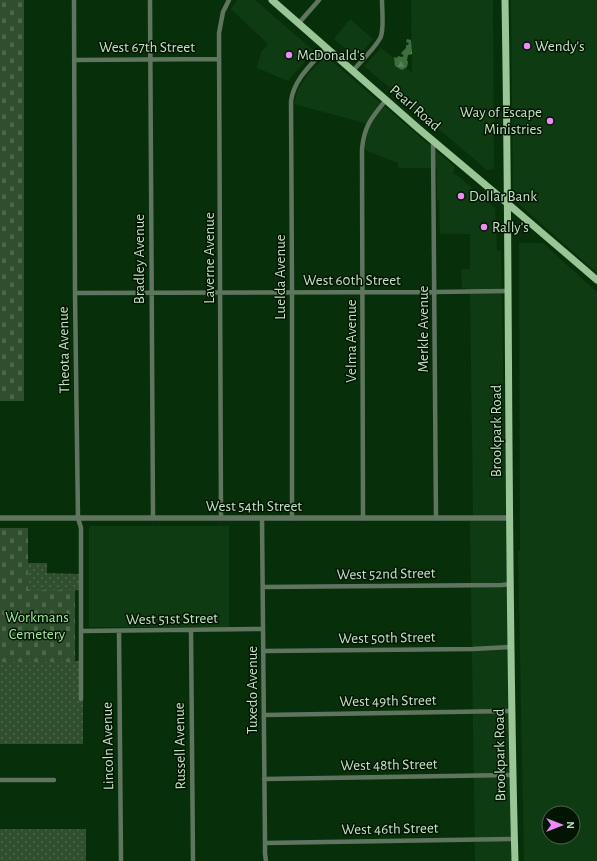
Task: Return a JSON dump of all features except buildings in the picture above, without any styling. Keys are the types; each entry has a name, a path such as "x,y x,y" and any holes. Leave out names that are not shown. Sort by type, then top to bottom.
{"main road":[{"name":"Pearl Road","path":"272,0 433,141 597,280"},
{"name":"Brookpark Road","path":"504,0 509,518 516,861"}],"street":[{"name":"Theota Avenue","path":"74,0 75,293 78,518 81,528 81,699"},
{"name":"Bradley Avenue","path":"150,0 153,518"},
{"name":"Laverne Avenue","path":"221,518 219,59 220,26 223,12 229,0"},
{"path":"298,24 319,0"},
{"path":"353,71 378,42 382,35 382,0"},
{"name":"Luelda Avenue","path":"292,518 291,101 292,93 297,82 326,48"},
{"name":"West 67th Street","path":"75,60 219,59"},
{"name":"Velma Avenue","path":"363,518 363,140 368,124 386,100"},
{"name":"Merkle Avenue","path":"433,141 436,518"},
{"name":"West 60th Street","path":"75,293 508,291"},
{"name":"West 54th Street","path":"0,518 509,518"},
{"name":"Tuxedo Avenue","path":"262,518 264,843 266,861"},
{"name":"West 52nd Street","path":"263,587 510,584"},
{"name":"West 51st Street","path":"81,631 263,629"},
{"name":"Russell Avenue","path":"191,630 193,861"},
{"name":"Lincoln Avenue","path":"119,631 121,861"},
{"name":"West 50th Street","path":"264,651 473,649 511,647"},
{"name":"West 49th Street","path":"264,715 512,711"},
{"name":"West 48th Street","path":"264,779 514,775"},
{"path":"0,780 54,780"},
{"name":"West 46th Street","path":"264,843 515,839"}],"shaded area":[{"path":"237,0 255,0 314,51 288,81 257,68 261,52 268,44 231,9"},
{"path":"411,0 493,0 494,169 487,170 364,66 381,48 412,73"},
{"path":"511,0 597,0 597,273 513,199"},
{"path":"350,19 373,39 357,58 334,39"},
{"path":"326,56 455,167 453,174 457,175 495,208 497,251 501,251 512,861 475,861 470,521 473,513 470,289 462,288 461,269 470,269 470,234 440,234 439,200 437,200 437,168 398,168 398,163 365,150 365,123 294,104 298,89 309,73"},
{"path":"519,243 543,243 597,292 597,861 524,861 518,551 520,551"},
{"path":"89,526 229,526 229,627 89,627"}],"green space":[{"path":"0,0 24,0 24,401 0,401"},
{"path":"407,39 411,40 412,54 408,55 407,67 402,70 395,66 394,57 397,58 398,56 404,56 401,53 409,43 406,42"},
{"name":"Workmans Cemetery","path":"0,528 28,528 28,590 75,590 75,662 0,662"},
{"path":"28,563 47,563 47,573 79,574 79,590 28,590"},
{"path":"83,661 83,744 0,744 0,662"},
{"path":"0,829 86,829 86,861 0,861"}],"place":[{"name":"Wendy's","path":"527,46"},
{"name":"McDonald's","path":"289,55"},
{"name":"Way of Escape Ministries","path":"550,121"},
{"name":"Dollar Bank","path":"461,196"},
{"name":"Rally's","path":"484,227"}]}
